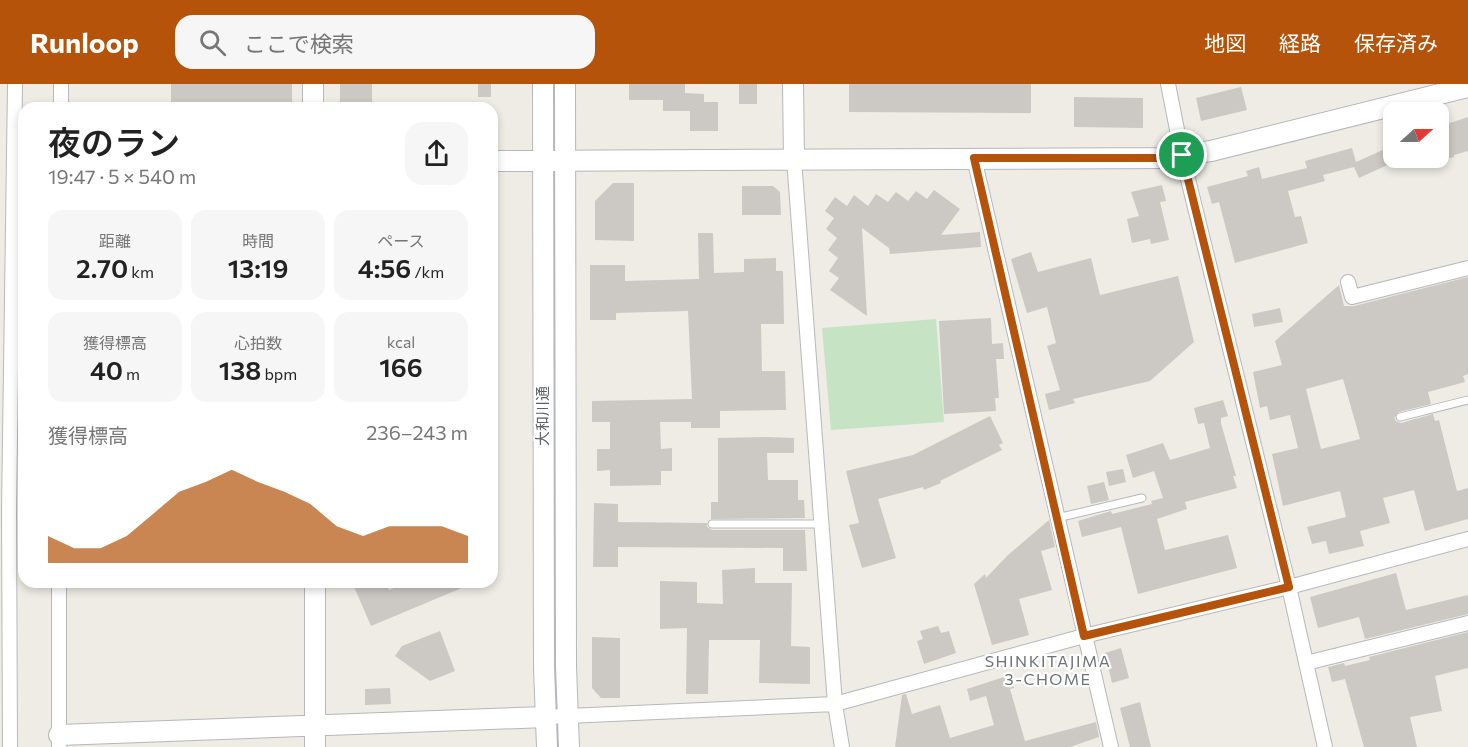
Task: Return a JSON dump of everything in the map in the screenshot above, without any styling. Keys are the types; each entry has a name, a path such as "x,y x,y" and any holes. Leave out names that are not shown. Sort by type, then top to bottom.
{"street":[{"path":"10,747 9,510 15,84"},
{"path":"61,84 61,102"},
{"path":"313,84 313,102"},
{"name":"大和川通","path":"543,84 544,667 547,747"},
{"name":"大和川通","path":"565,84 569,747"},
{"path":"793,84 794,159 835,704 842,747"},
{"path":"1168,84 1182,155 1289,587 1325,747"},
{"path":"498,161 1161,158 1211,151 1468,87"},
{"path":"974,158 1111,747"},
{"path":"1348,282 1352,297 1468,268"},
{"path":"59,588 59,741 315,726 835,704 1084,636 1289,587 1468,539"},
{"path":"315,588 315,747"},
{"path":"1306,663 1468,622"}],"lane":[{"path":"1400,417 1468,400"},
{"path":"1057,518 1142,498"},
{"path":"712,524 821,524"}],"green space":[{"path":"936,319 944,422 831,430 822,328"}],"building":[{"path":"171,84 292,84 292,102 171,102"},
{"path":"340,84 372,84 372,102 340,102"},
{"path":"478,84 491,84 491,97 478,97"},
{"path":"629,84 685,84 685,93 704,94 704,102 718,102 718,131 690,131 690,111 663,111 663,100 629,100"},
{"path":"739,84 757,84 757,104 739,104"},
{"path":"849,84 1031,84 1031,113 849,112"},
{"path":"1241,87 1247,110 1201,121 1196,98"},
{"path":"1074,97 1143,98 1143,128 1074,127"},
{"path":"1468,117 1468,151 1449,158 1449,123"},
{"path":"1352,148 1356,162 1383,150 1383,167 1359,178 1354,167 1323,175 1325,181 1288,191 1295,217 1301,216 1308,243 1235,263 1219,202 1212,204 1207,187 1248,176 1246,171 1259,167 1262,179 1307,168 1305,161"},
{"path":"613,183 634,183 634,241 595,240 595,201"},
{"path":"1162,185 1166,201 1160,202 1169,240 1151,244 1150,239 1132,243 1127,219 1139,216 1131,192"},
{"path":"742,186 773,186 780,192 781,215 742,215"},
{"path":"934,190 960,209 941,235 980,232 981,247 890,254 889,248 862,228 867,316 830,290 839,278 829,271 838,258 828,250 837,238 826,229 834,218 825,211 835,197 847,206 854,195 868,206 876,194 888,202 896,192 908,201 916,191 927,199"},
{"path":"698,233 713,233 714,273 744,272 744,259 776,258 776,271 783,271 784,324 761,324 762,371 785,371 786,410 720,411 720,428 691,428 691,422 660,422 661,449 672,448 672,471 661,471 661,485 610,486 610,470 597,471 597,449 610,449 610,422 592,422 592,401 692,399 688,311 616,313 616,320 590,320 590,265 625,265 625,281 699,279"},
{"path":"1031,252 1038,272 1091,258 1100,295 1178,276 1194,342 1150,381 1073,399 1075,403 1049,410 1045,394 1060,390 1047,346 1056,343 1047,307 1027,313 1011,259"},
{"path":"1468,277 1468,374 1463,376 1465,382 1428,392 1431,404 1399,412 1394,418 1401,423 1433,414 1435,421 1439,420 1457,491 1468,488 1468,519 1425,531 1414,490 1383,498 1390,523 1360,531 1364,546 1329,554 1326,541 1312,544 1307,527 1346,517 1340,491 1283,506 1272,454 1298,448 1290,415 1270,420 1267,406 1260,408 1253,372 1282,365 1275,341 1339,285 1344,306 1354,306","holes":["1343,379 1360,439 1321,449 1306,389"]},
{"path":"1280,308 1283,322 1254,327 1252,314"},
{"path":"991,318 992,344 1003,343 1004,359 996,359 999,398 995,398 996,411 944,414 939,321"},
{"path":"1223,400 1228,416 1221,418 1221,423 1236,476 1233,476 1237,488 1185,502 1187,509 1157,519 1165,550 1228,535 1237,568 1138,594 1121,527 1082,537 1078,521 1111,511 1112,514 1152,504 1151,501 1163,498 1154,471 1133,478 1126,455 1163,443 1170,460 1210,448 1204,423 1198,424 1194,408"},
{"path":"990,416 1003,443 999,445 1002,450 924,490 923,487 878,499 896,558 862,568 849,525 859,523 846,471 913,455"},
{"path":"718,438 794,438 794,453 767,453 768,480 798,480 798,500 804,500 805,518 711,519 711,502 718,502"},
{"path":"1123,469 1126,482 1109,486 1106,472"},
{"path":"1104,482 1109,500 1091,504 1087,486"},
{"path":"594,503 618,504 618,522 707,523 707,527 712,530 805,530 807,571 783,571 783,548 618,547 618,567 593,567"},
{"path":"1049,520 1055,547 1041,551 1052,590 1019,599 1029,635 992,645 974,584 985,574 986,578 1008,555"},
{"path":"755,568 755,583 792,583 791,646 810,647 810,684 759,683 760,640 709,640 708,694 686,694 687,628 660,629 660,581 697,582 697,603 723,604 722,570"},
{"path":"1396,573 1406,610 1468,595 1468,614 1365,639 1359,617 1318,628 1310,597"},
{"path":"355,588 388,588 389,590 394,588 462,588 371,626"},
{"path":"938,626 941,633 949,631 956,653 924,664 917,641 923,639 920,631"},
{"path":"440,631 455,671 430,681 395,656 402,646"},
{"path":"1468,632 1468,668 1435,676 1442,711 1410,717 1417,747 1364,747 1345,679 1332,682 1328,667 1344,663 1345,666 1370,660 1369,657"},
{"path":"592,637 620,638 620,698 601,698 592,688"},
{"path":"1121,648 1129,678 1112,683 1105,653"},
{"path":"1011,676 1014,688 1010,689 1025,741 1096,722 1099,737 1070,747 895,747 902,695 906,694 912,714 940,705 950,738 994,725 986,696 970,701 967,689"},
{"path":"390,688 391,704 365,705 365,689"},
{"path":"1140,702 1151,747 1130,747 1120,708"}],"district":[{"name":"SHINKITAJIMA 3-CHOME","path":"1048,670"}],"route":[{"path":"1182,155 1289,587 1084,636 974,158 1161,158 1182,155"}]}
